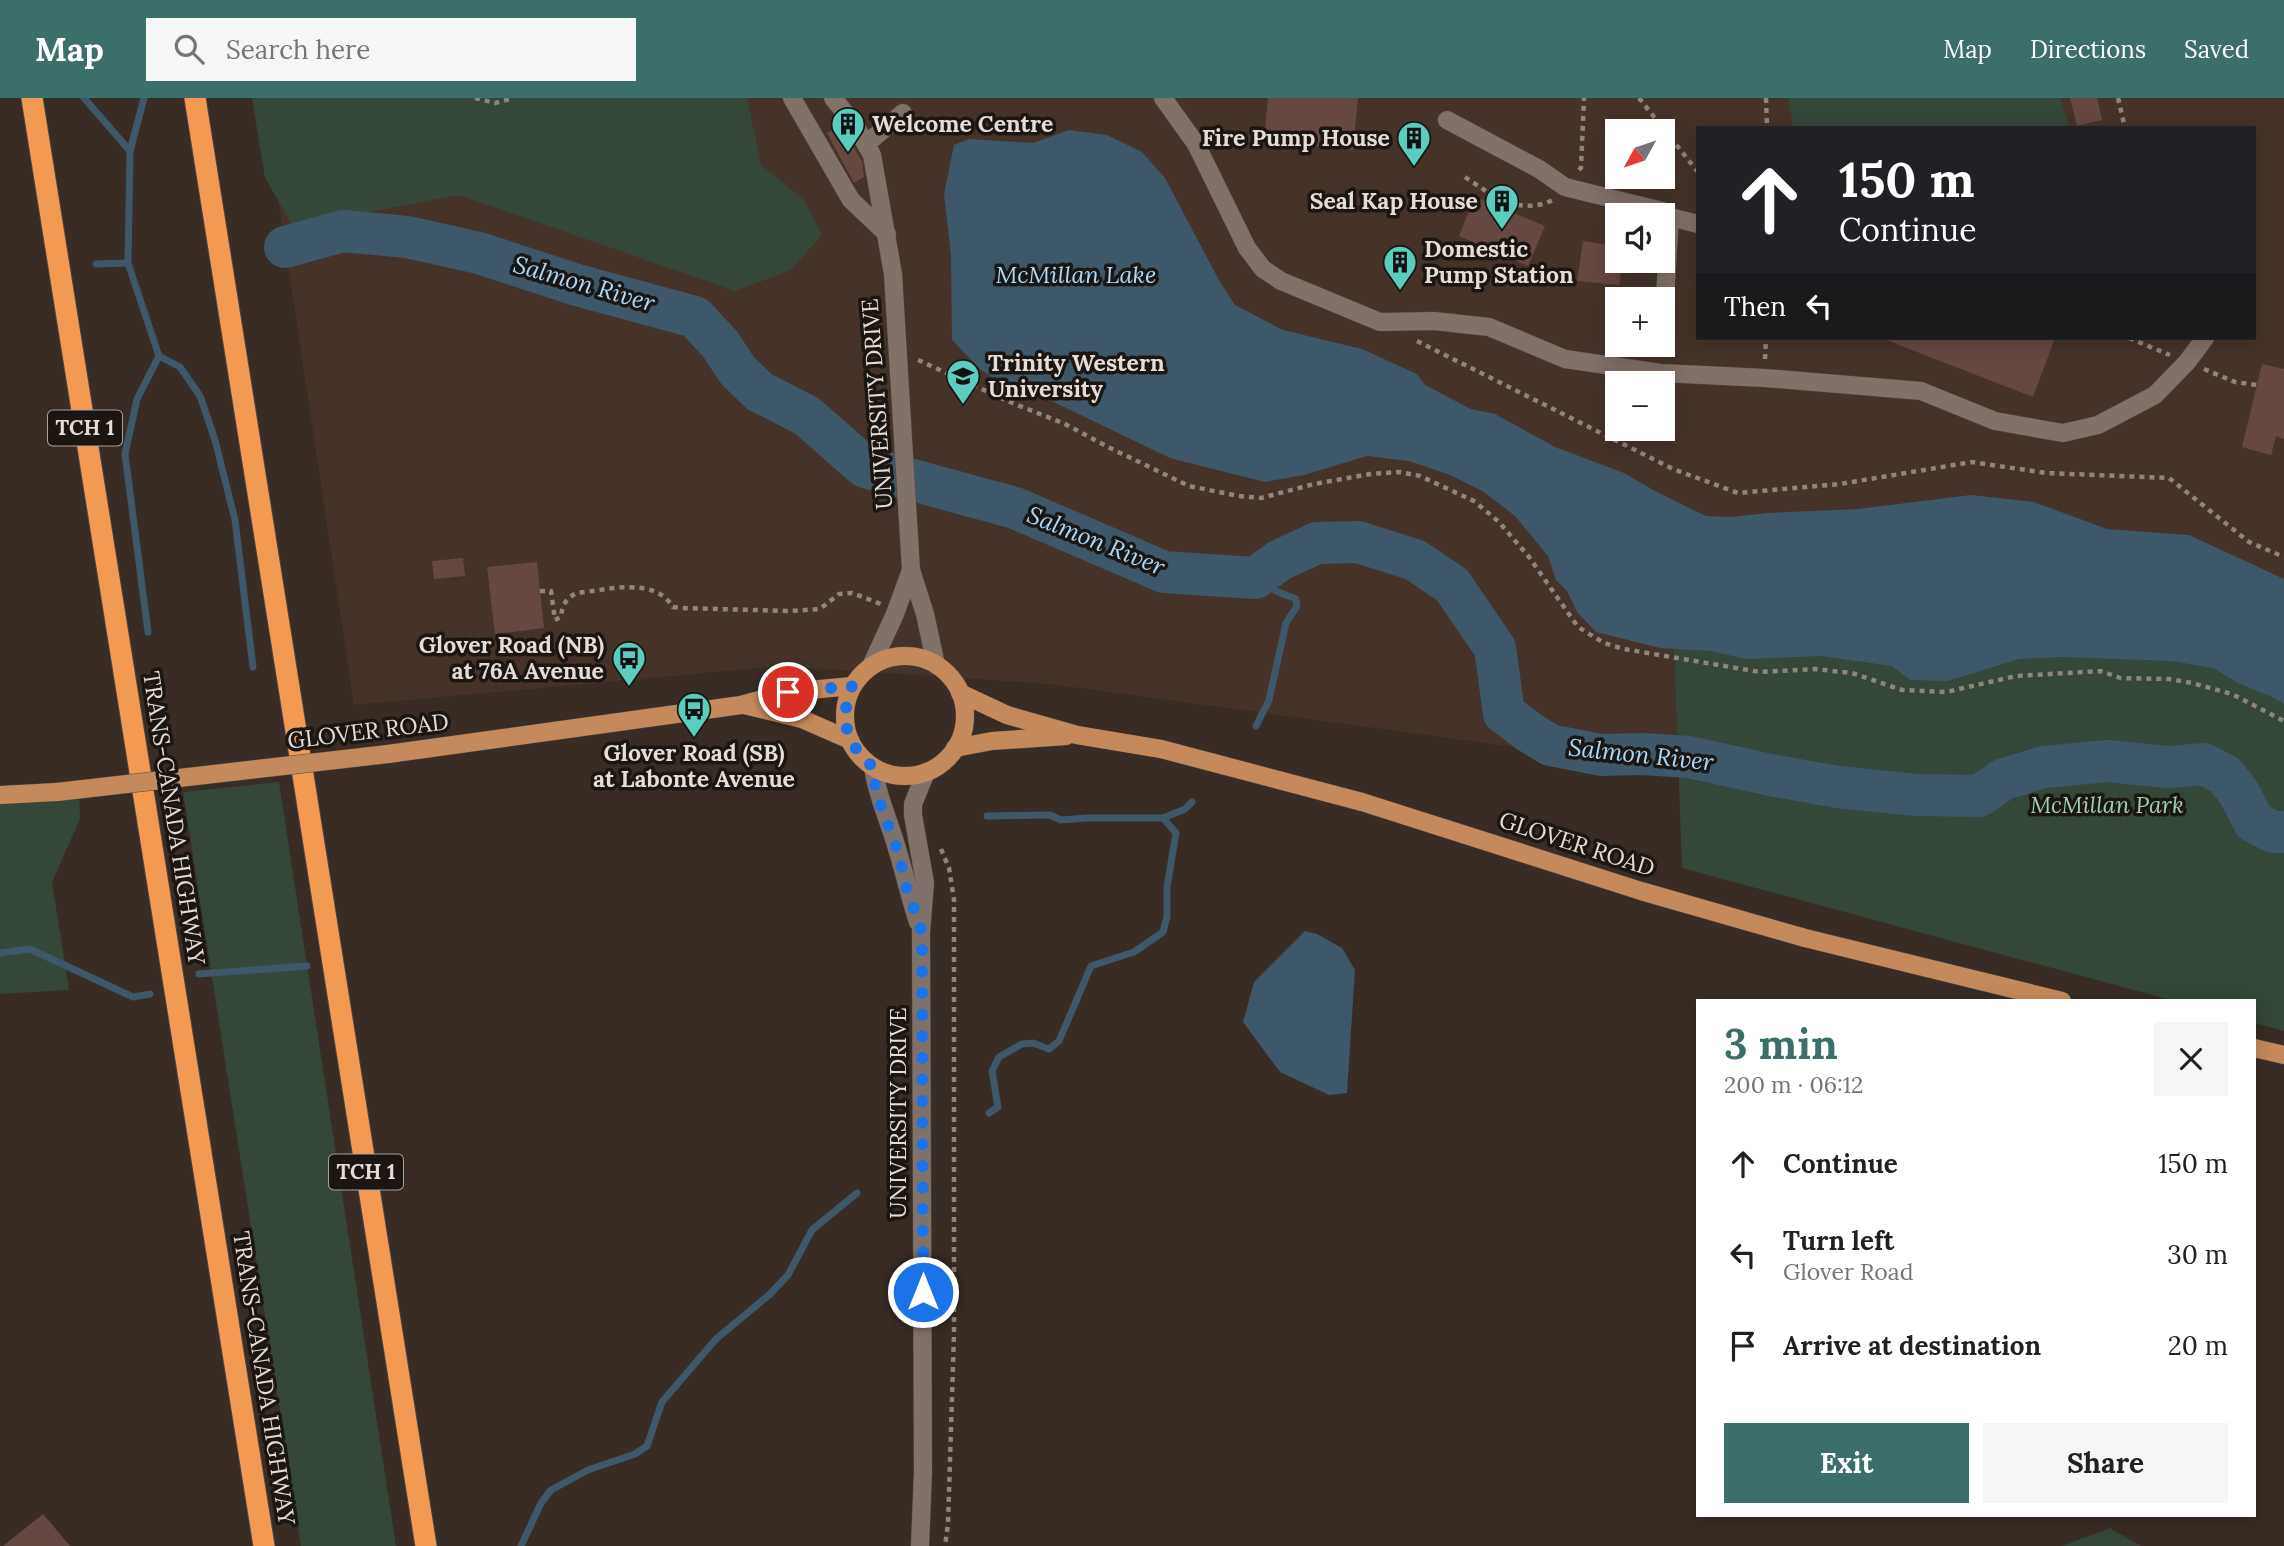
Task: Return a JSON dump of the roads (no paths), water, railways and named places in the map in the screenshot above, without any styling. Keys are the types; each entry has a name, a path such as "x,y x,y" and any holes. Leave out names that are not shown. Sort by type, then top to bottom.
{"highway":[{"name":"TRANS-CANADA HIGHWAY","path":"32,98 264,1546"},
{"name":"TCH 1","path":"195,98 426,1546"}],"main road":[{"path":"920,657 936,664 954,682 964,707 964,721 955,748 948,758 926,772 908,776 890,774 873,767 859,755 849,740 845,722 846,703 852,686 870,666 886,659 920,657"},
{"name":"GLOVER ROAD","path":"0,796 57,792 388,754 741,705 788,692 852,686"},
{"name":"GLOVER ROAD","path":"960,693 1007,715 1077,735 1161,749 1362,802 1641,891 1805,938 2054,999"},
{"name":"GLOVER ROAD","path":"741,705 802,719 849,740"},
{"name":"GLOVER ROAD","path":"955,748 992,741 1077,735"},
{"path":"2256,1048 2284,1055"}],"street":[{"path":"792,98 851,200 887,234"},
{"name":"UNIVERSITY DRIVE","path":"834,98 854,124 872,155 887,234 893,275 911,565 936,664"},
{"path":"1163,98 1196,144 1247,248 1263,268 1280,281 1380,322 1434,321 1489,327 1565,359 1647,371"},
{"path":"866,144 903,113"},
{"path":"1447,120 1539,169 1565,187 1630,203"},
{"path":"1675,218 1696,224"},
{"path":"1675,374 1921,391 1995,421 2063,433 2098,425 2155,395 2203,340"},
{"name":"UNIVERSITY DRIVE","path":"870,666 895,614 911,565"},
{"name":"UNIVERSITY DRIVE","path":"873,767 876,792 898,852 906,886 922,932"},
{"name":"UNIVERSITY DRIVE","path":"920,1546 923,1472 922,932 925,883 913,804 926,772"}],"water":[{"name":"McMillan Lake","path":"1069,130 1107,135 1142,152 1165,178 1235,305 1283,330 1362,349 1417,374 1425,385 1471,409 1495,414 1555,447 1624,473 1706,516 1731,517 1858,509 1971,495 2034,502 2107,529 2189,535 2284,579 2284,704 2213,668 2171,661 2062,657 2019,659 1948,681 1910,680 1892,666 1821,656 1746,659 1710,651 1660,648 1596,632 1577,612 1567,591 1556,580 1548,556 1515,516 1484,492 1450,475 1409,461 1367,456 1304,475 1265,482 1170,458 1035,393 1010,389 980,369 952,340 951,256 944,194 954,145 969,139 1033,143"},
{"path":"1305,931 1317,934 1342,948 1355,970 1347,1093 1329,1095 1280,1072 1243,1022 1254,982"}],"waterway":[{"path":"84,98 130,151"},
{"path":"144,98 130,151 128,263 159,356 180,367 200,396 215,440 235,520 253,667"},
{"name":"Salmon River","path":"285,247 343,231 407,237 479,253 577,285 695,317 720,344 738,371 760,392 807,416 865,467 1015,508 1164,572 1255,578 1280,560 1317,543 1358,542 1415,560 1452,585 1495,648 1504,713 1550,745 1601,755 1689,757 1838,787 1916,795 1979,796 2004,779 2044,767 2107,761 2168,767 2204,764 2225,775 2239,793 2254,822 2273,832 2284,832"},
{"path":"96,264 128,263"},
{"path":"148,632 125,454 137,399 159,356"},
{"path":"1255,578 1296,599 1297,606 1286,623 1269,700 1256,726"},
{"path":"989,1113 998,1107 992,1071 999,1057 1022,1044 1033,1043 1049,1049 1059,1041 1091,966 1134,952 1163,932 1176,833 1163,818 1185,809 1192,802"},
{"path":"987,816 1050,815 1061,820 1163,818"},
{"path":"0,953 30,949 133,997 150,994"},
{"path":"199,974 307,966"},
{"path":"521,1546 541,1503 551,1490 588,1470 635,1454 647,1446 662,1402 716,1339 769,1295 788,1275 812,1230 857,1193"}],"place":[{"name":"Welcome Centre","path":"848,154"},
{"name":"Fire Pump House","path":"1414,168"},
{"name":"Seal Kap House","path":"1502,231"},
{"name":"Domestic Pump Station","path":"1400,292"},
{"name":"Trinity Western University","path":"963,406"},
{"name":"Glover Road (NB) at 76A Avenue","path":"629,688"},
{"name":"Glover Road (SB) at Labonte Avenue","path":"694,739"}],"park label":[{"name":"McMillan Park","path":"2107,805"}]}
